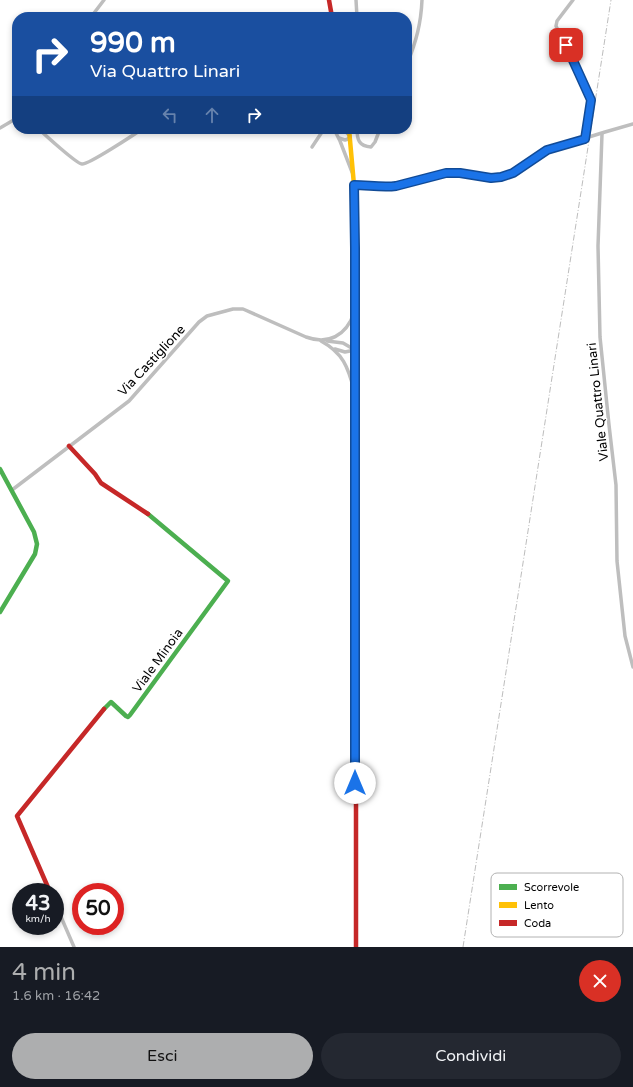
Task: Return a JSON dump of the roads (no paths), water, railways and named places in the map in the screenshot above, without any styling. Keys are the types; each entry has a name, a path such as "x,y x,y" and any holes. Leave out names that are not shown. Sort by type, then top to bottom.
{"main road":[{"path":"329,1 331,12"},
{"path":"350,136 354,185 355,309 356,947"},
{"name":"Viale Minoia","path":"46,883 17,816 109,703 113,703 126,716 128,717 130,715 228,581 201,556 144,511 102,483 69,446"},
{"path":"0,469 33,529 37,538 38,546 35,554 0,612"}],"street":[{"path":"95,12 104,0"},
{"path":"356,0 357,12"},
{"path":"412,50 422,17 422,0"},
{"path":"573,0 556,26 591,100 585,139"},
{"path":"0,128 12,121"},
{"path":"354,185 396,186 446,173 460,173 491,178 501,177 513,173 547,150 633,124"},
{"path":"44,134 82,164 95,159 134,134"},
{"path":"312,147 321,134"},
{"path":"337,134 353,176"},
{"path":"357,134 358,141 361,144 371,147 378,134"},
{"name":"Viale Quattro Linari","path":"602,134 598,246 600,337 616,485 617,561 625,636 633,667"},
{"path":"339,138 345,140 350,136"},
{"name":"Via Castiglione","path":"12,490 129,401 199,322 207,316 233,309 243,309 306,337 322,341 343,343 355,350"},
{"path":"322,341 339,335 345,330 350,323 355,309"},
{"name":"Via Castiglione","path":"322,341 338,353 348,368 355,393"},
{"name":"Via Castiglione","path":"332,348 345,352 355,350"},
{"path":"64,924 74,947"}],"railway":[{"path":"463,947 611,0"}]}
